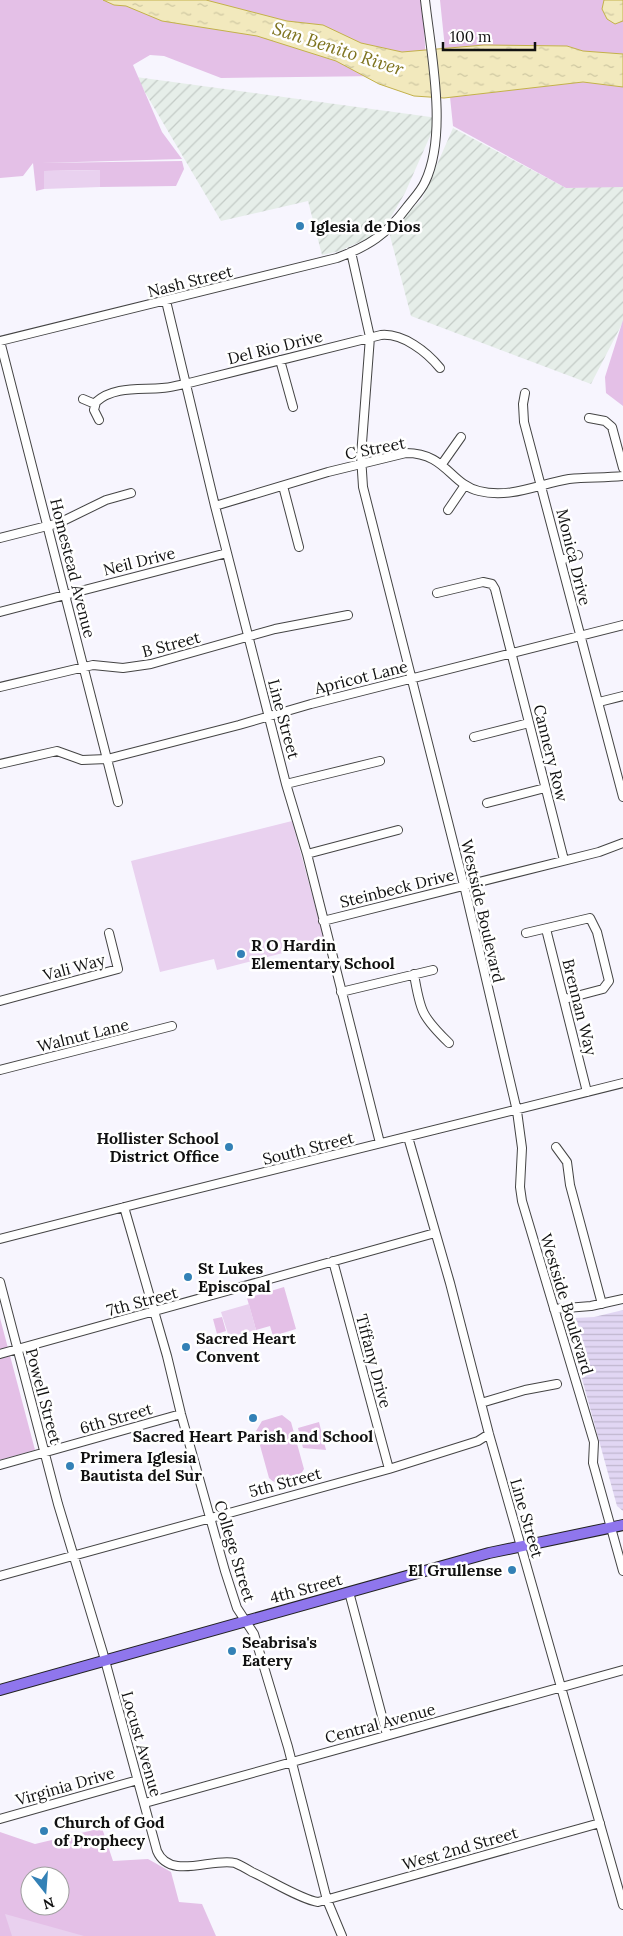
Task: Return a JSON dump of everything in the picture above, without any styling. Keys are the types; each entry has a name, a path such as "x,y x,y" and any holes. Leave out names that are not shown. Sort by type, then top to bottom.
{"main road":[{"name":"4th Street","path":"0,1690 489,1553 623,1525"}],"street":[{"name":"Nash Street","path":"0,341 337,258 382,236 399,218 424,183 433,160 437,124 425,0"},
{"name":"Westside Boulevard","path":"351,252 370,337 361,463 363,487 464,885 517,1111 522,1148 520,1187 522,1200 594,1442 593,1463 623,1571"},
{"name":"Line Street","path":"166,301 214,506 286,784 307,854 380,1143"},
{"name":"Del Rio Drive","path":"94,404 101,397 124,390 164,388 185,384 370,337 385,335 395,336 425,353 440,368"},
{"name":"Homestead Avenue","path":"0,341 118,802"},
{"path":"280,360 293,407"},
{"name":"Monica Drive","path":"525,393 522,404 523,414 580,635 619,769 623,797"},
{"path":"83,399 94,404 98,420"},
{"path":"589,418 605,420 612,427 623,468"},
{"path":"442,464 461,437"},
{"name":"C Street","path":"214,506 361,463 412,453 426,456 442,464 465,485 478,491 494,494 521,491 571,479 623,476"},
{"path":"448,510 465,485"},
{"path":"284,486 299,547"},
{"path":"0,538 68,520 106,500 131,494"},
{"name":"Neil Drive","path":"0,612 226,553"},
{"path":"560,560 578,555"},
{"name":"Cannery Row","path":"437,594 483,582 492,584 496,589 564,860"},
{"name":"B Street","path":"0,687 97,665 132,668 248,636 297,624 348,615"},
{"name":"Apricot Lane","path":"0,764 57,751 89,761 106,759 511,652 623,625"},
{"path":"599,702 623,696"},
{"path":"474,737 529,723"},
{"path":"286,784 380,761"},
{"path":"487,803 545,788"},
{"path":"307,854 398,830"},
{"name":"Steinbeck Drive","path":"323,921 599,852 623,843"},
{"path":"526,933 590,918 597,932 608,981 602,989 565,999"},
{"name":"Brennan Way","path":"546,929 587,1092"},
{"name":"Vali Way","path":"0,1001 118,969 109,933"},
{"path":"341,992 433,970"},
{"path":"414,974 421,1010 434,1028 449,1043"},
{"name":"Walnut Lane","path":"0,1070 172,1026"},
{"name":"South Street","path":"0,1240 124,1207 517,1111 623,1083"},
{"name":"Line Street","path":"408,1137 489,1434 623,1905"},
{"path":"556,1147 567,1162 570,1185 602,1304"},
{"name":"College Street","path":"124,1207 236,1604 254,1634 291,1762 327,1900"},
{"name":"7th Street","path":"0,1354 435,1233"},
{"name":"Tiffany Drive","path":"333,1261 389,1468"},
{"name":"Powell Street","path":"0,1282 2,1300 44,1453 104,1660"},
{"path":"554,1309 602,1304 623,1299"},
{"path":"481,1403 525,1390 557,1384"},
{"name":"6th Street","path":"0,1465 181,1414"},
{"name":"5th Street","path":"0,1576 389,1468 478,1442 489,1434"},
{"path":"348,1592 387,1735"},
{"name":"Locust Avenue","path":"104,1660 160,1857 165,1862 183,1866 234,1863 315,1902 327,1900"},
{"name":"Central Avenue","path":"145,1803 623,1670"},
{"name":"Virginia Drive","path":"0,1819 138,1780"},
{"name":"West 2nd Street","path":"327,1900 600,1823"},
{"path":"327,1900 342,1936"}],"shaded area":[{"path":"0,0 423,0 427,92 383,76 221,78 164,56 150,55 133,65 162,132 182,159 41,163 182,161 184,169 176,186 100,187 99,170 44,171 44,189 36,191 33,163 23,176 0,178"},
{"path":"440,0 623,0 623,187 566,188 453,126"},
{"path":"136,77 438,118 405,193 388,222 368,238 340,251 322,255 308,201 221,221"},
{"path":"453,128 566,188 623,186 623,322 591,384 411,316 389,232 422,199"},
{"path":"100,170 100,187 44,189 44,171"},
{"path":"623,320 623,406 606,393 605,377"},
{"path":"292,821 325,942 217,970 214,959 160,972 131,861"},
{"path":"284,1287 296,1329 273,1336 270,1326 256,1330 247,1298"},
{"path":"249,1304 256,1330 229,1337 221,1312"},
{"path":"623,1310 623,1511 617,1506 567,1324 570,1319 574,1318 594,1317"},
{"path":"222,1317 226,1331 217,1334 213,1319"},
{"path":"0,1318 35,1450 0,1460"},
{"path":"282,1415 291,1422 304,1469 298,1479 279,1484 269,1478 256,1431 262,1421"},
{"path":"319,1422 326,1450 303,1448 298,1428"},
{"path":"102,1828 113,1861 148,1859 171,1872 179,1902 202,1904 216,1936 0,1936 0,1832 35,1844"},
{"path":"5,1914 84,1936 12,1936"}],"water":[{"name":"San Benito River","path":"103,0 206,0 287,21 323,25 361,43 402,52 484,45 567,46 583,51 623,54 623,87 583,82 444,98 414,96 379,84 336,61 257,36 162,21 126,6 114,5"},
{"path":"604,0 623,0 623,21 615,24 607,19 602,9"}],"place":[{"name":"Iglesia de Dios","path":"300,226"},
{"name":"R O Hardin Elementary School","path":"241,954"},
{"name":"Hollister School District Office","path":"229,1147"},
{"name":"St Lukes Episcopal","path":"188,1277"},
{"name":"Sacred Heart Convent","path":"186,1347"},
{"name":"Sacred Heart Parish and School","path":"253,1418"},
{"name":"Primera Iglesia Bautista del Sur","path":"70,1466"},
{"name":"El Grullense","path":"512,1570"},
{"name":"Seabrisa's Eatery","path":"232,1651"},
{"name":"Church of God of Prophecy","path":"44,1831"}]}
